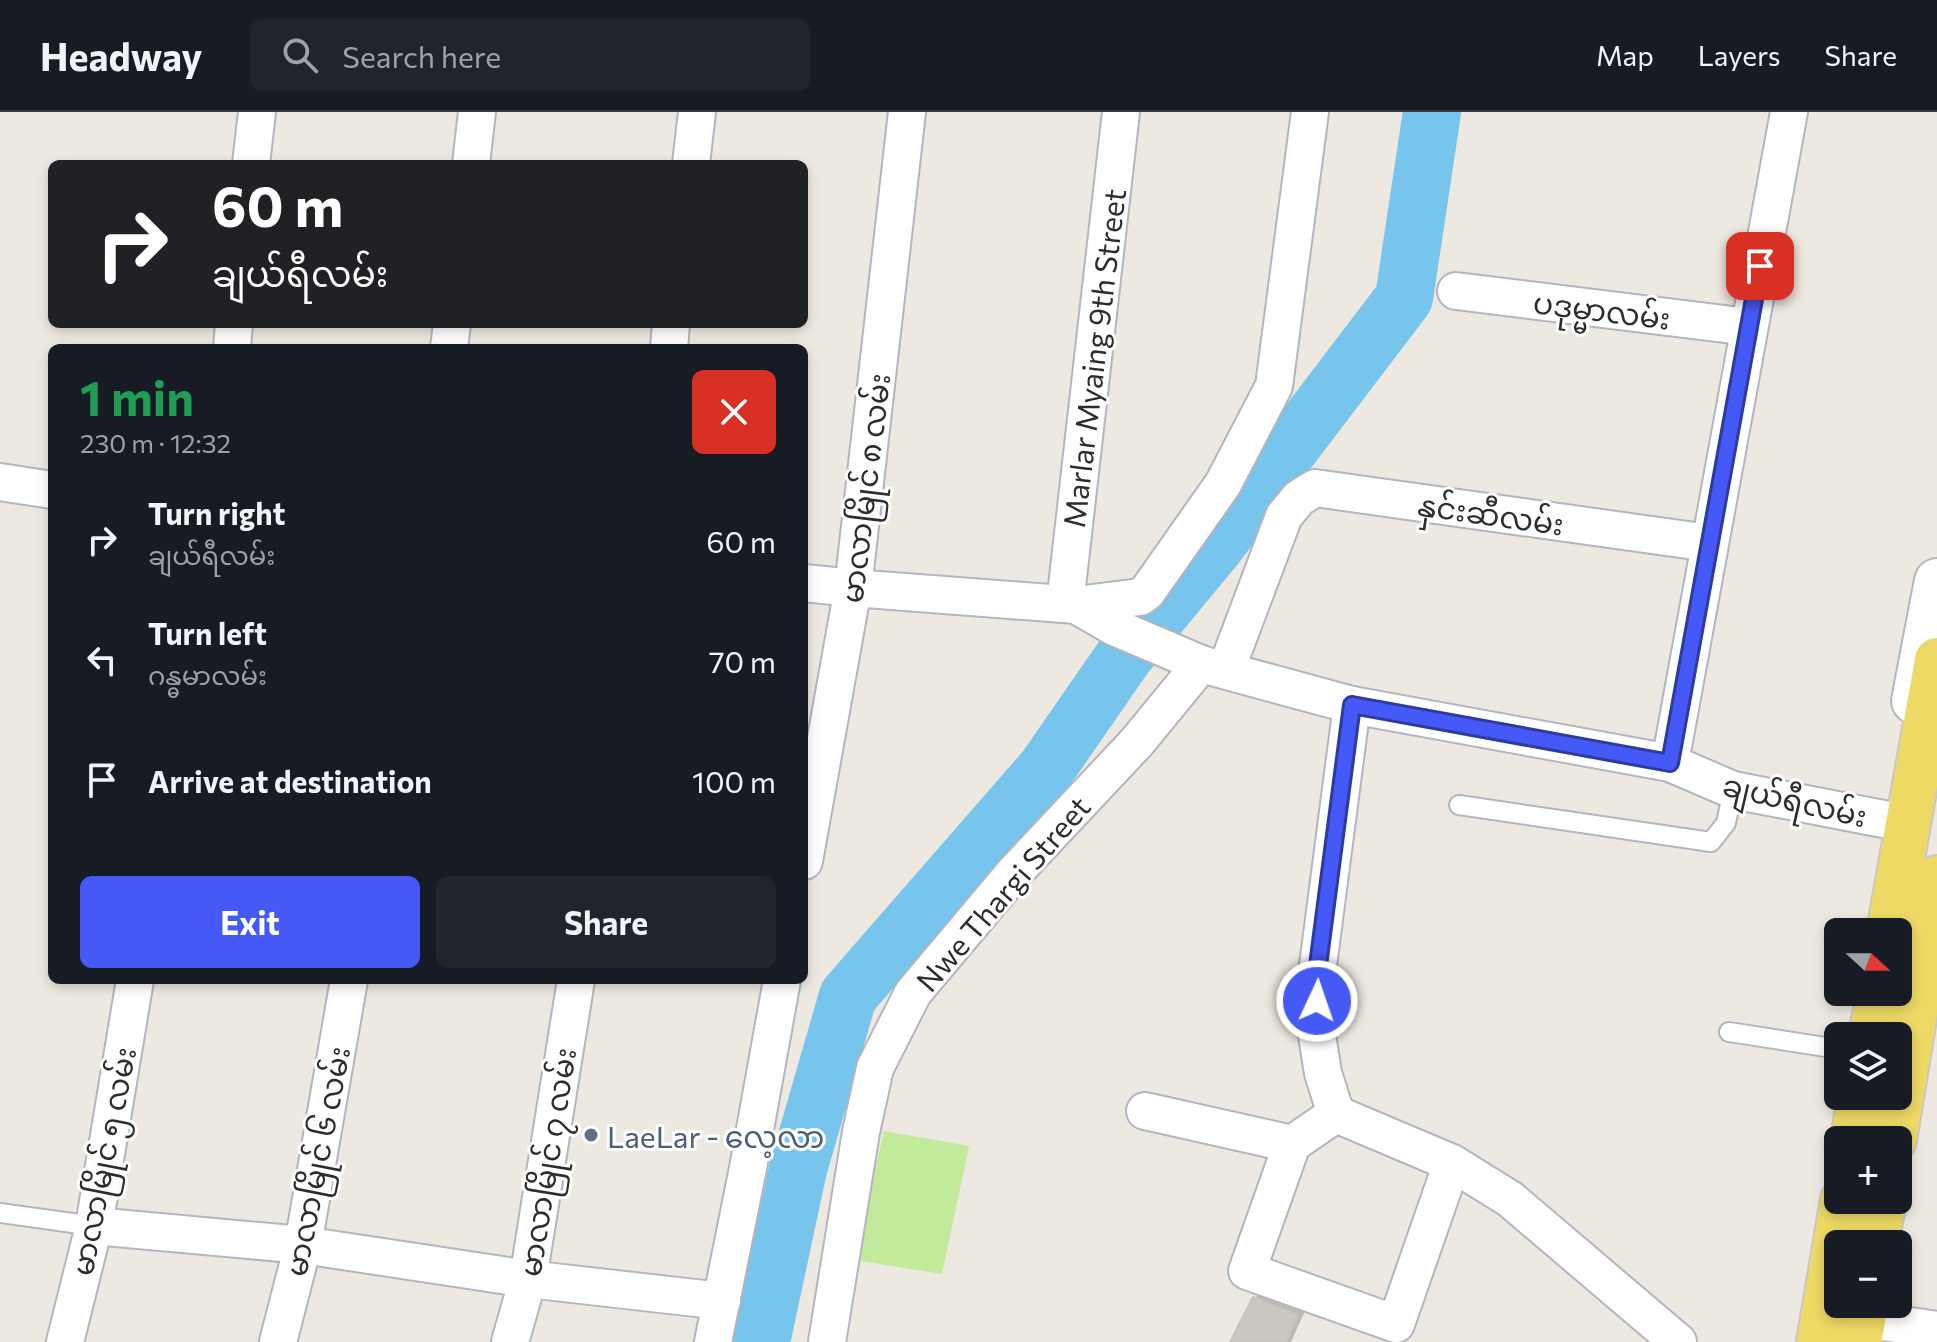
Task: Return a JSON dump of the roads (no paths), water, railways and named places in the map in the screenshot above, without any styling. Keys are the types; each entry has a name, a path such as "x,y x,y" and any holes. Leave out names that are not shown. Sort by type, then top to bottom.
{"main road":[{"path":"1909,824 1899,801 1902,767 1937,581"},
{"path":"1892,918 1937,660"},
{"path":"1896,1126 1937,878"},
{"path":"1819,1342 1841,1214"}],"street":[{"path":"251,160 257,112"},
{"path":"471,160 477,112"},
{"path":"691,160 697,112"},
{"name":"မာလာမြိုင် ၈ လမ်း","path":"808,839 853,588 907,112"},
{"name":"Marlar Myaing 9th Street","path":"1070,604 1121,112"},
{"path":"808,583 1070,604 1140,597 1147,592 1223,484 1274,386 1310,112"},
{"path":"1670,763 1789,112"},
{"name":"ပဒုမ္မာလမ်း","path":"1456,291 1749,327"},
{"path":"0,482 48,489"},
{"name":"နှင်းဆီလမ်း","path":"1284,516 1299,498 1315,488 1709,543"},
{"name":"Nwe Thargi Street","path":"827,1342 861,1132 875,1068 913,993 1013,874 1137,742 1199,661 1284,516"},
{"name":"ချယ်ရီလမ်း","path":"1070,604 1114,627 1199,661 1352,705 1670,763 1733,790 1909,824"},
{"path":"1352,705 1317,973 1316,1029 1323,1073 1336,1114 1452,1163 1510,1199 1678,1342"},
{"name":"မာလာမြိုင် ၅ လမ်း","path":"65,1342 94,1226 134,984"},
{"name":"မာလာမြိုင် ၆ လမ်း","path":"278,1342 303,1245 348,984"},
{"name":"မာလာမြိုင် ၇ လမ်း","path":"510,1342 528,1279 575,984"},
{"path":"713,1342 781,984"},
{"path":"1145,1111 1292,1144"},
{"path":"1336,1114 1292,1144 1247,1271 1396,1324 1452,1163"},
{"path":"94,1226 303,1245 528,1279 722,1301"},
{"path":"1863,1322 1937,1330"}],"lane":[{"path":"1459,805 1711,842 1726,823 1733,790"},
{"path":"1729,1032 1824,1047"},
{"path":"0,1213 94,1226"}],"waterway":[{"path":"761,1342 798,1169 848,996 1046,769 1125,655 1216,545 1404,298 1432,112"}],"place":[{"name":"LaeLar - လေ့လာ","path":"591,1135"}]}
